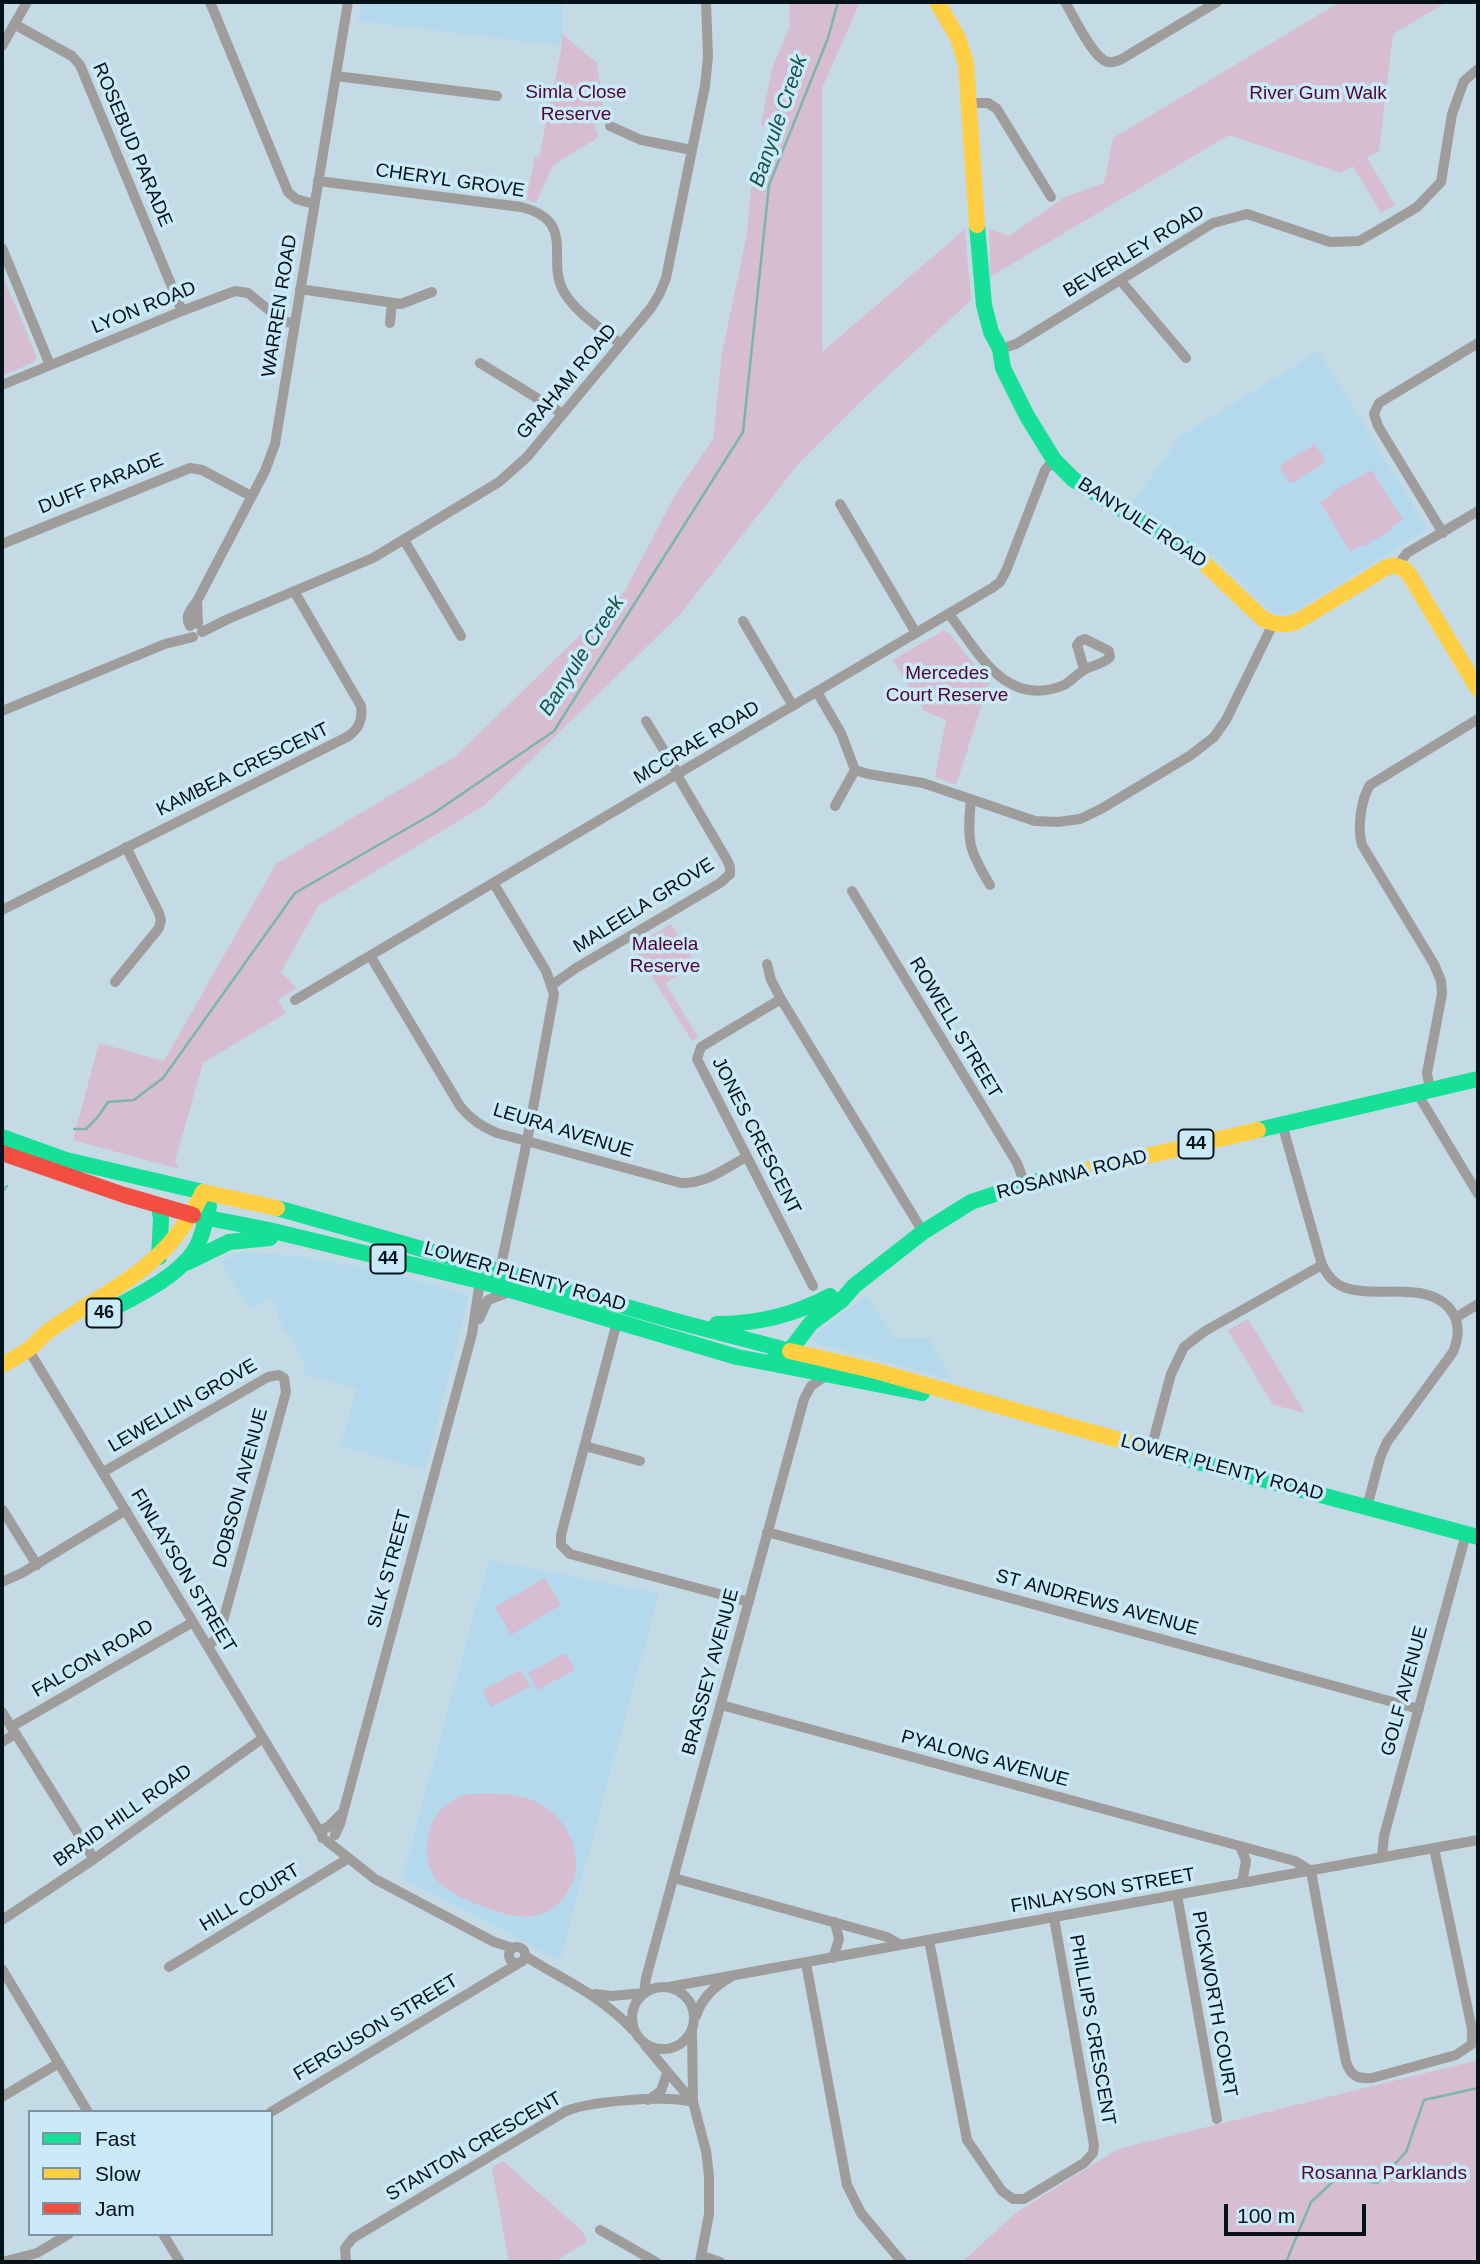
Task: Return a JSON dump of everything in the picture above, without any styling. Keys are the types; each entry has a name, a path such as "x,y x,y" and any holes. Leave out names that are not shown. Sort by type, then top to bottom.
{"main road":[{"name":"BANYULE ROAD","path":"926,2 954,49 967,95"},
{"name":"BANYULE ROAD","path":"937,2 953,28 965,63 981,283 990,332 1000,349 1003,368 1021,404 1054,460 1074,481 1191,552 1263,619 1273,624"},
{"path":"1273,624 1287,625 1298,621 1387,567 1401,567 1478,689"},
{"name":"ROSANNA ROAD","path":"790,1351 806,1328 842,1300 854,1286 923,1232 971,1202 1025,1184 1478,1079"},
{"name":"LOWER PLENTY ROAD","path":"2,1137 66,1160 258,1203 729,1335 768,1357 800,1370 909,1391 967,1398"},
{"name":"LOWER PLENTY ROAD","path":"2,1153 199,1217 297,1237 480,1281 737,1356 768,1357 790,1351 876,1371 1151,1449 1472,1535"},
{"name":"46","path":"172,1272 194,1252 201,1238 199,1217 207,1192"},
{"path":"233,1198 226,1211 243,1225"},
{"path":"159,1206 162,1221 157,1243 159,1257"},
{"name":"46","path":"2,1365 159,1257 199,1217"},
{"name":"46","path":"30,1348 51,1343 223,1244 245,1239 297,1237"},
{"name":"ROSANNA ROAD","path":"683,1323 743,1324 784,1317 854,1286"},
{"path":"768,1357 773,1326 784,1317"},
{"path":"729,1335 739,1346 737,1356"}],"street":[{"path":"2,46 27,2"},
{"path":"210,2 288,192 296,199 314,204"},
{"name":"WARREN ROAD","path":"195,629 197,601 265,471 275,444 348,2"},
{"name":"GRAHAM ROAD","path":"2,711 195,629 228,619 367,561 510,474 527,457 651,308 664,286 708,64 706,2"},
{"path":"1065,2 1094,50 1101,59 1109,62 1120,60 1217,2"},
{"name":"ROSEBUD PARADE","path":"15,24 72,56 80,65 182,311"},
{"name":"BEVERLEY ROAD","path":"1000,349 1016,344 1213,223 1247,214 1330,242 1359,241 1418,207 1441,182 1452,114 1464,81 1478,69"},
{"path":"335,76 496,96"},
{"path":"967,95 997,109 1051,197"},
{"path":"610,126 641,140 692,150"},
{"name":"CHERYL GROVE","path":"318,181 521,207 533,211 550,224 556,237 558,274 563,292 574,306 621,344"},
{"path":"2,248 50,365"},
{"path":"1120,280 1186,358"},
{"path":"300,289 393,303 407,303 432,292"},
{"name":"LYON ROAD","path":"2,385 182,311 242,291 281,320 295,324"},
{"path":"390,323 393,303"},
{"path":"1443,533 1375,421 1375,409 1379,403 1478,343"},
{"path":"480,363 564,414"},
{"name":"MCCRAE ROAD","path":"295,1000 1000,582 1045,470 1054,460"},
{"name":"DUFF PARADE","path":"2,544 190,468 202,470 251,496"},
{"path":"840,504 916,634"},
{"path":"1401,567 1419,547 1478,511"},
{"path":"404,540 461,636"},
{"name":"KAMBEA CRESCENT","path":"2,910 347,737 357,729 362,717 361,705 294,591"},
{"path":"949,614 997,676 1016,688 1039,692 1066,684 1084,669"},
{"path":"743,621 793,706"},
{"path":"855,770 923,783 1024,818 1046,822 1080,819 1191,755 1214,737 1226,720 1273,624"},
{"path":"817,692 841,733 855,770 835,806"},
{"path":"1478,719 1370,785 1364,798 1360,830 1362,845 1434,964 1441,981 1442,994 1423,1091 1478,1194"},
{"path":"646,721 678,775"},
{"name":"MALEELA GROVE","path":"552,985 728,877 731,870 727,860 678,775"},
{"path":"971,799 969,844 990,885"},
{"path":"115,982 155,934 161,920 126,847"},
{"path":"494,884 552,985 553,1005 500,1270"},
{"name":"ROWELL STREET","path":"852,891 1017,1163 1025,1184"},
{"name":"LEURA AVENUE","path":"371,957 465,1112 489,1130 681,1183 707,1179 746,1157"},
{"path":"767,964 771,980 781,999 923,1232"},
{"name":"JONES CRESCENT","path":"781,999 705,1045 697,1054 698,1064 813,1286"},
{"path":"1282,1124 1322,1265 1330,1278 1341,1286 1357,1290 1426,1294 1444,1303 1455,1318 1458,1332 1453,1352 1387,1442 1367,1507"},
{"path":"1151,1449 1171,1374 1184,1347 1205,1331 1322,1265"},
{"name":"SILK STREET","path":"329,1833 342,1813 472,1334 480,1281"},
{"name":"SILK STREET","path":"472,1334 488,1300 512,1291"},
{"path":"1455,1318 1478,1304"},
{"path":"617,1321 560,1539 563,1549 749,1602"},
{"name":"FINLAYSON STREET","path":"30,1348 308,1812 349,1858 384,1884 494,1942 516,1957"},
{"name":"BRASSEY AVENUE","path":"800,1370 804,1399"},
{"name":"BRASSEY AVENUE","path":"644,1993 804,1399 811,1387 827,1376"},
{"name":"LEWELLIN GROVE","path":"103,1472 268,1377 282,1377"},
{"name":"DOBSON AVENUE","path":"208,1646 215,1640 223,1621 286,1392 286,1382 282,1377"},
{"path":"585,1446 640,1461"},
{"path":"2,1509 37,1565"},
{"path":"2,1583 37,1565 126,1510"},
{"name":"ST ANDREWS AVENUE","path":"767,1532 1419,1709"},
{"name":"GOLF AVENUE","path":"1382,1857 1384,1836 1419,1709 1472,1535"},
{"name":"FALCON ROAD","path":"2,1742 13,1730 193,1622"},
{"name":"PYALONG AVENUE","path":"721,1705 1295,1861 1311,1871"},
{"path":"2,1712 94,1859"},
{"name":"BRAID HILL ROAD","path":"2,1920 94,1859 263,1738"},
{"name":"FINLAYSON STREET","path":"667,1987 1478,1840"},
{"path":"1240,1846 1247,1861 1242,1883"},
{"path":"1311,1871 1346,2062 1354,2076 1372,2078 1456,2055 1472,2044 1472,2029 1434,1848"},
{"name":"HILL COURT","path":"169,1967 349,1858"},
{"path":"674,1878 887,1937 901,1945"},
{"name":"PICKWORTH COURT","path":"1177,1895 1217,2119"},
{"name":"PHILLIPS CRESCENT","path":"929,1940 967,2140 1002,2191 1019,2200 1084,2163 1093,2153 1094,2145 1054,1917"},
{"path":"833,1958 839,1939 835,1922"},
{"path":"653,1955 654,1974 667,1987"},
{"path":"516,1957 539,1965 589,1992 610,2007 639,2037 693,2102"},
{"name":"FERGUSON STREET","path":"273,2111 498,1975 516,1957"},
{"path":"806,1963 847,2185 861,2213 902,2262"},
{"path":"2,1969 87,2110"},
{"name":"FINLAYSON STREET","path":"693,2028 706,1996 733,1976"},
{"path":"693,2028 684,2042 666,2049 652,2047 639,2037 632,2022 632,2013 637,2000 644,1993 655,1987 667,1987 688,1998 695,2014 693,2102 706,2151 709,2176 709,2214 701,2259 720,2262"},
{"path":"589,1992 608,1996 644,1993"},
{"path":"2,2097 59,2063"},
{"path":"645,2101 661,2091 667,2073"},
{"name":"STANTON CRESCENT","path":"346,2262 345,2248 353,2238 566,2111 588,2105 677,2099 693,2102"},
{"path":"600,2230 656,2262"},
{"path":"2,2262 37,2253 66,2236"},
{"path":"164,2236 180,2262"}],"shaded area":[{"path":"361,2 563,2 562,46 358,21"},
{"path":"1319,351 1428,529 1291,613 1273,613 1215,556 1132,504 1180,436"},
{"path":"240,1252 299,1256 384,1271 465,1294 468,1298 425,1470 340,1446 357,1388 302,1374 306,1366 291,1337 282,1327 272,1298 250,1310 221,1262"},
{"path":"867,1295 894,1338 928,1338 953,1380 816,1343 815,1335"},
{"path":"489,1560 659,1593 560,1960 402,1878"}],"green space":[{"path":"789,2 860,2 822,88 822,352 965,229 971,300 863,399 799,463 681,613 485,805 318,906 281,972 297,988 278,1000 286,1013 203,1063 175,1161 179,1169 73,1140 99,1043 164,1061 276,864 456,756 625,591 675,495 713,439 722,354 747,233 753,169 774,130 761,125 772,69 790,26"},
{"name":"River Gum Walk","path":"1340,2 1447,2 1393,34 1379,151 1367,158 1395,205 1381,213 1353,166 1341,173 1229,135 990,277 989,229 1009,236 1065,197 1104,183 1113,138"},
{"name":"Simla Close Reserve","path":"562,34 597,63 603,106 596,125 599,137 553,165 536,203 526,199 535,157 539,157 562,46"},
{"path":"2,274 37,357 34,362 2,376"},
{"path":"1315,444 1326,462 1290,484 1279,466"},
{"path":"1372,470 1403,520 1363,547 1350,552 1320,502 1332,492"},
{"name":"Mercedes Court Reserve","path":"944,630 989,683 956,785 935,777 946,720 924,711 893,660"},
{"name":"Maleela Reserve","path":"671,924 696,965 665,983 698,1037 692,1041 633,946"},
{"path":"1248,1319 1305,1413 1273,1405 1228,1330"},
{"path":"545,1578 561,1605 511,1635 495,1607"},
{"path":"566,1653 575,1670 537,1690 528,1673"},
{"path":"521,1670 530,1687 491,1707 483,1690"},
{"path":"468,1794 500,1794 532,1800 547,1808 569,1833 576,1865 573,1880 566,1895 553,1908 529,1917 504,1913 449,1891 433,1874 428,1863 427,1849 431,1825 442,1808"},
{"name":"Rosanna Parklands","path":"1478,2060 1478,2262 962,2262 1017,2212 1118,2149"},
{"path":"503,2161 582,2231 587,2242 554,2262 509,2262 492,2168"}],"waterway":[{"name":"Banyule Creek","path":"74,1129 86,1129 108,1102 134,1100 163,1078 295,893 434,813 554,731 743,432 769,185 828,38 838,2"},
{"name":"Banyule Creek","path":"2,1192 7,1186"},
{"path":"1286,2262 1311,2202 1339,2176 1377,2183 1406,2152 1424,2100 1478,2088"}],"traffic: fast":[{"path":"977,225 984,305 991,332 1000,349 1003,368 1027,416 1054,460 1074,480 1191,552 1204,563"},
{"path":"1258,1130 1478,1079"},
{"path":"2,1137 66,1160 203,1192"},
{"path":"193,1215 269,1230 480,1281 737,1357 769,1363 791,1349 811,1323 923,1232 971,1202 1052,1178"},
{"path":"159,1206 159,1257"},
{"path":"93,1319 149,1289 187,1260 201,1238 209,1206"},
{"path":"277,1208 790,1351"},
{"path":"188,1262 229,1242 270,1238"},
{"path":"717,1324 775,1317 830,1296"},
{"path":"769,1363 922,1393"},
{"path":"1179,1457 1478,1537"}],"traffic: slow":[{"path":"937,2 958,38 966,63 977,225"},
{"path":"1204,563 1263,619 1280,624 1298,621 1387,567 1402,568 1409,574 1478,689"},
{"path":"1052,1178 1258,1130"},
{"path":"2,1365 27,1351 47,1332 117,1287 155,1258 173,1240 203,1192 277,1208"},
{"path":"790,1351 876,1371 1179,1457"}],"traffic: jam":[{"path":"2,1153 124,1195 193,1215"}]}
